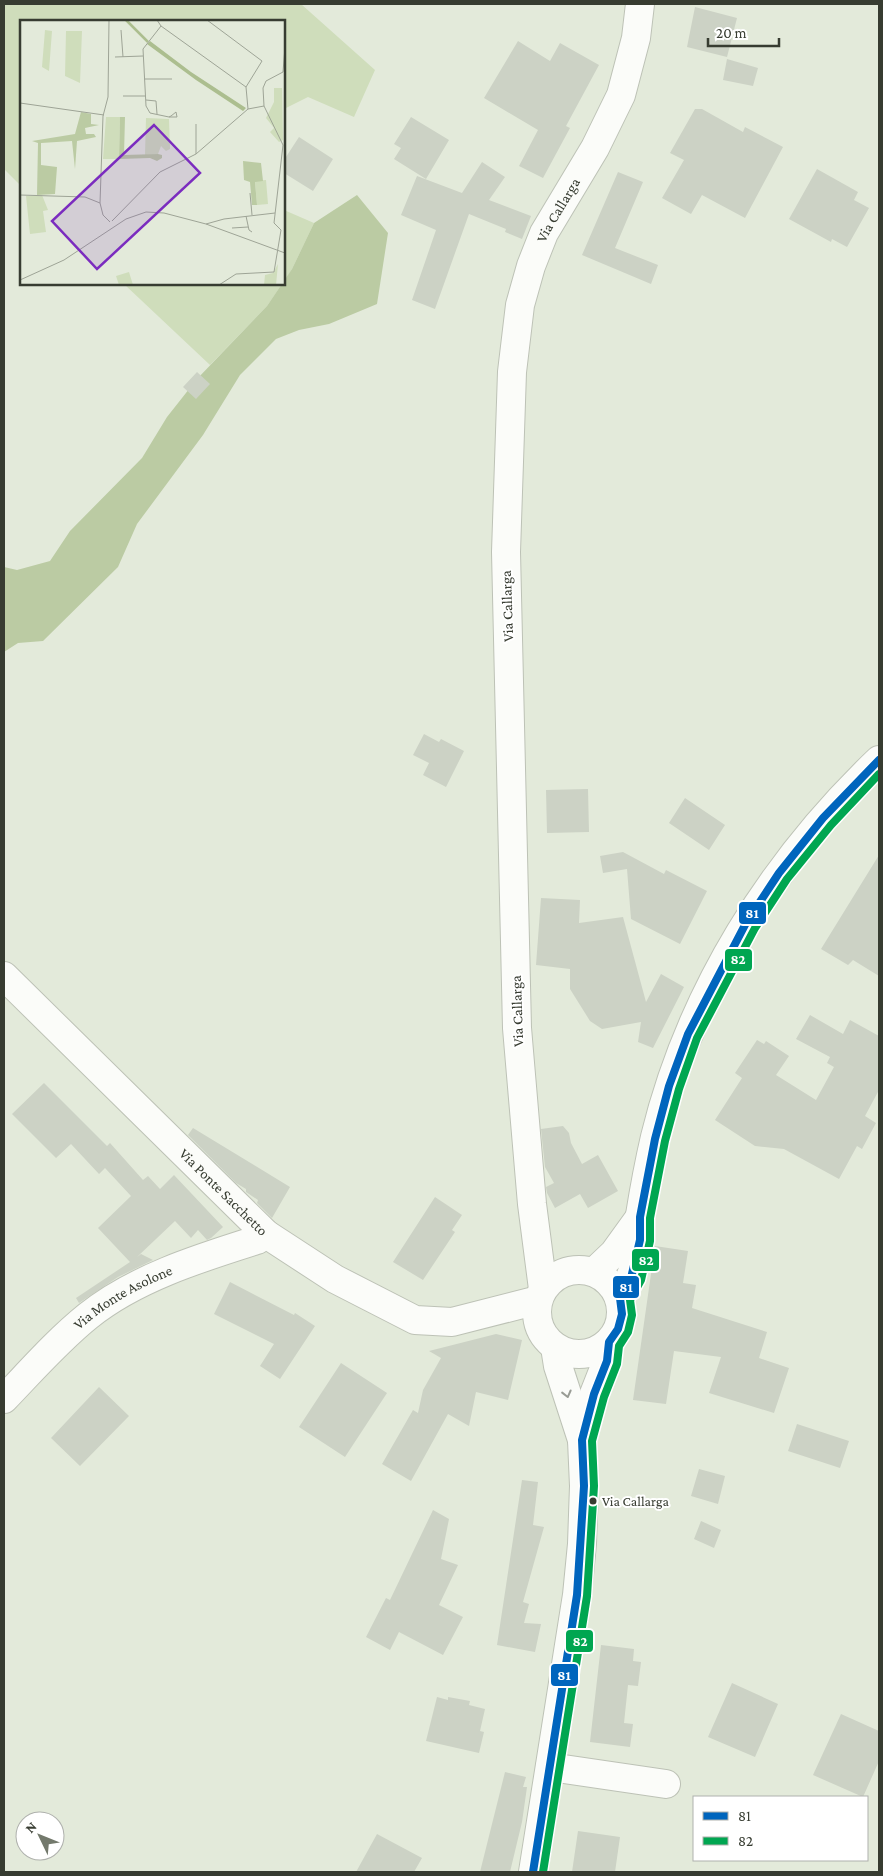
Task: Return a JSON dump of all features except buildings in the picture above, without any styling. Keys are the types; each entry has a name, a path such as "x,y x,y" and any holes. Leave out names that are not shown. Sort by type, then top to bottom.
{"street":[{"name":"Via Callarga","path":"539,1303 538,1235 532,1204 517,1028 506,552 512,372 520,305 531,266 544,233 595,148 620,95 636,38 640,4"},
{"path":"620,1298 631,1278 640,1240 640,1217 655,1139 669,1086 688,1034 714,980 746,923 779,873 823,818 879,760"},
{"name":"Via Ponte Sacchetto","path":"4,976 266,1234 335,1279 414,1320 452,1322 539,1303"},
{"path":"538,1235 584,1271 605,1278 614,1287 620,1298 622,1314 618,1329 609,1342 597,1351 583,1355 568,1353 546,1340 539,1303 552,1279 562,1273 584,1271 614,1253 640,1217"},
{"name":"Via Monte Asolone","path":"4,1399 67,1334 89,1315 114,1298 169,1272 257,1240 266,1234"},
{"path":"582,1440 594,1394 607,1361 609,1342"},
{"path":"533,1872 582,1544 584,1486 582,1440 558,1366 555,1347"},
{"path":"550,1766 666,1784"}],"green space":[{"path":"4,4 301,4 375,70 354,117 308,97 285,108 285,20 20,20 20,185 4,169"},
{"path":"357,195 388,233 377,304 329,324 299,330 276,339 240,375 203,435 137,524 118,567 43,641 18,643 4,652 4,567 17,570 50,561 70,531 142,458 167,417 197,379 267,306 281,285 285,285 285,279 314,223"},
{"path":"285,210 314,223 285,280"},
{"path":"125,285 281,285 267,306 210,365"}],"transit line":[{"name":"81","path":"533,1872 577,1595 584,1486 582,1440 594,1394 607,1361 609,1342 618,1329 622,1314 620,1298 631,1278 640,1240 640,1217 655,1139 669,1086 688,1034 746,923 779,873 823,818 879,760"},
{"name":"82","path":"543,1872 587,1596 594,1486 592,1441 604,1397 617,1364 619,1346 628,1332 632,1315 630,1300 641,1280 650,1241 650,1218 665,1141 679,1089 697,1038 755,928 787,879 831,825 879,774"}],"place":[{"name":"Via Callarga","path":"593,1501"}]}
